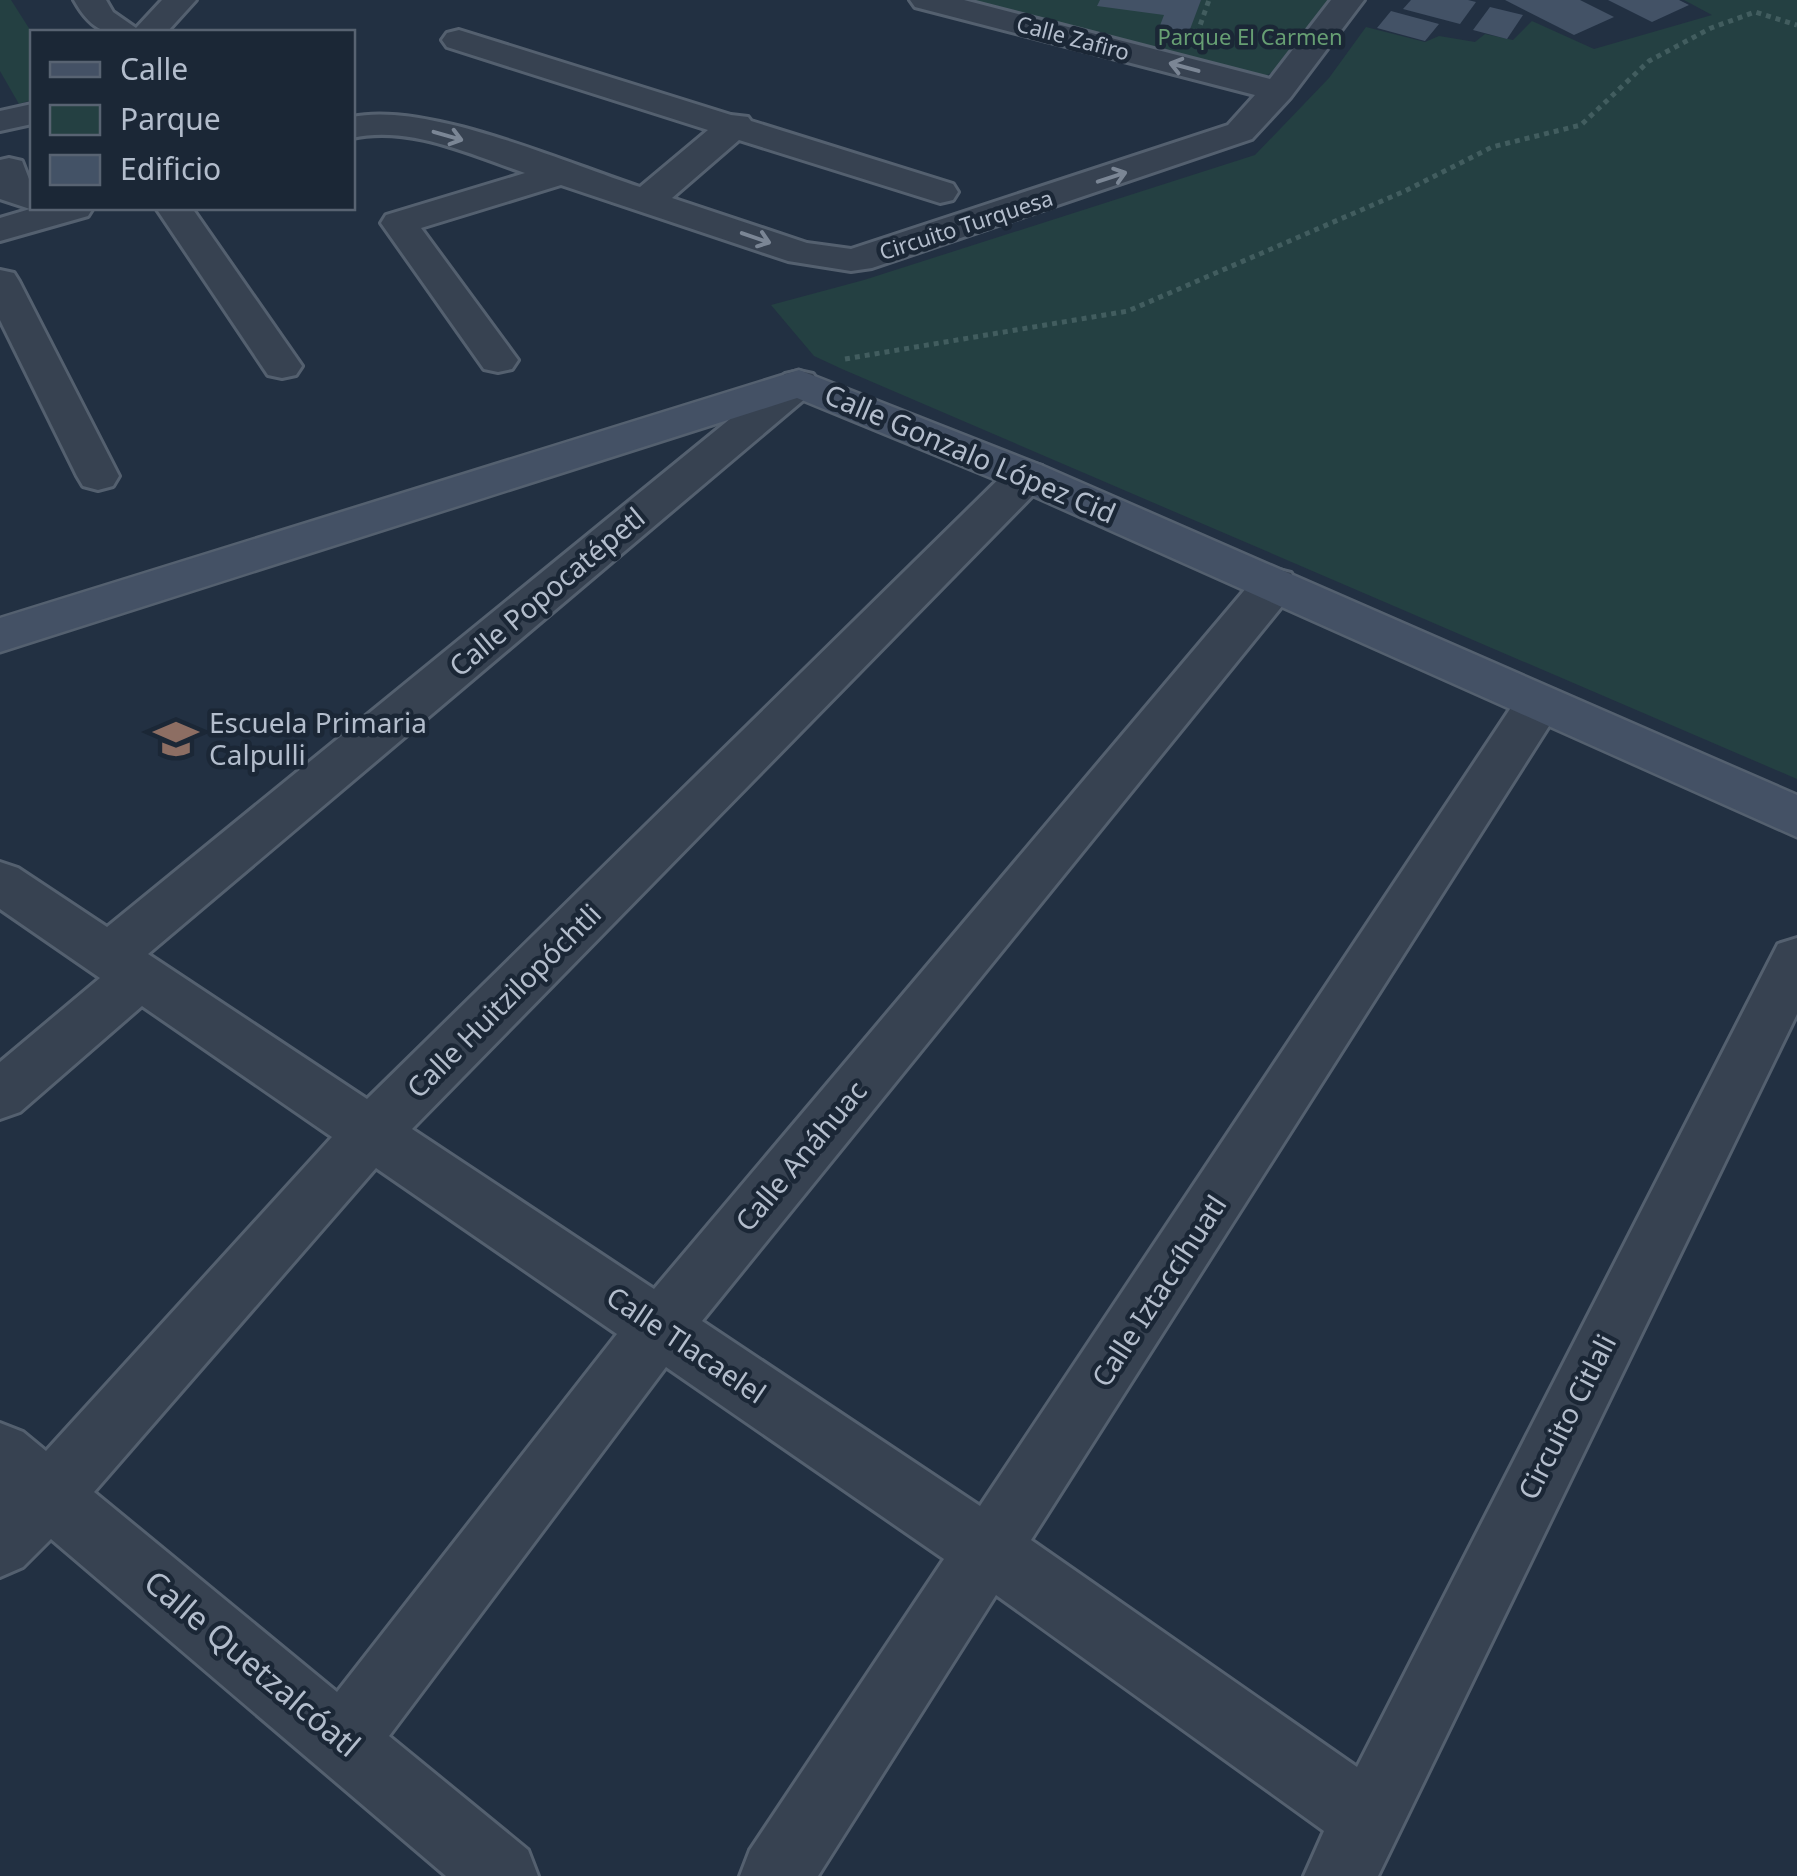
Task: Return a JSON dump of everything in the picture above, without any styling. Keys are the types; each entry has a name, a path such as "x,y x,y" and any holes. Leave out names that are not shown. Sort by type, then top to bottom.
{"street":[{"path":"90,0 100,18 119,30"},
{"name":"Calle Zafiro","path":"926,0 1278,91"},
{"name":"Circuito Turquesa","path":"355,127 374,123 441,133 802,254 852,260 1197,150 1240,132 1278,91 1348,0"},
{"path":"164,17 195,30"},
{"path":"459,40 736,124 940,192"},
{"path":"0,121 30,114"},
{"path":"646,200 736,124"},
{"path":"14,164 13,192 30,198"},
{"path":"498,360 399,223 559,174"},
{"path":"0,230 68,210"},
{"path":"175,210 282,366"},
{"path":"0,281 98,476"},
{"name":"Calle Gonzalo López Cid","path":"0,634 799,383 1027,476 1797,816"},
{"name":"Calle Popocatépetl","path":"0,1095 126,964 799,383"},
{"name":"Calle Huitzilopóchtli","path":"0,1544 25,1474 374,1131 1027,476"},
{"name":"Calle Anáhuac","path":"343,1740 660,1327 1275,584"},
{"name":"Calle Iztaccíhuatl","path":"776,1876 1539,704"},
{"name":"Calle Tlacaelel","path":"0,882 374,1131 990,1551 1366,1818"},
{"name":"Circuito Citlali","path":"1340,1876 1797,959"},
{"name":"Calle Quetzalcóatl","path":"25,1474 502,1876"}],"path":[{"path":"1197,45 1199,24 1209,0"},
{"path":"845,359 1128,311 1405,191 1492,147 1581,125 1650,61 1712,28 1755,12 1797,25"}],"green space":[{"path":"0,0 11,0 30,30 30,101 19,104 0,71"},
{"name":"Parque El Carmen","path":"949,0 1332,0 1279,68 1264,77 1240,75"},
{"path":"1684,0 1797,0 1797,779 842,369 814,356 771,305 864,280 1255,155 1329,78 1366,27 1425,42 1439,36 1475,42 1485,34 1513,40 1532,21 1594,49 1712,15"}],"building":[{"path":"1100,0 1201,0 1186,40 1156,36 1164,15 1097,6"},
{"path":"1411,0 1476,2 1460,24 1403,9"},
{"path":"1505,0 1580,0 1614,17 1574,35"},
{"path":"1608,0 1679,0 1689,5 1652,22"},
{"path":"1490,7 1523,15 1507,39 1473,30"},
{"path":"1391,11 1439,24 1425,41 1377,28"}],"place":[{"name":"Escuela Primaria Calpulli","path":"176,739"}]}
